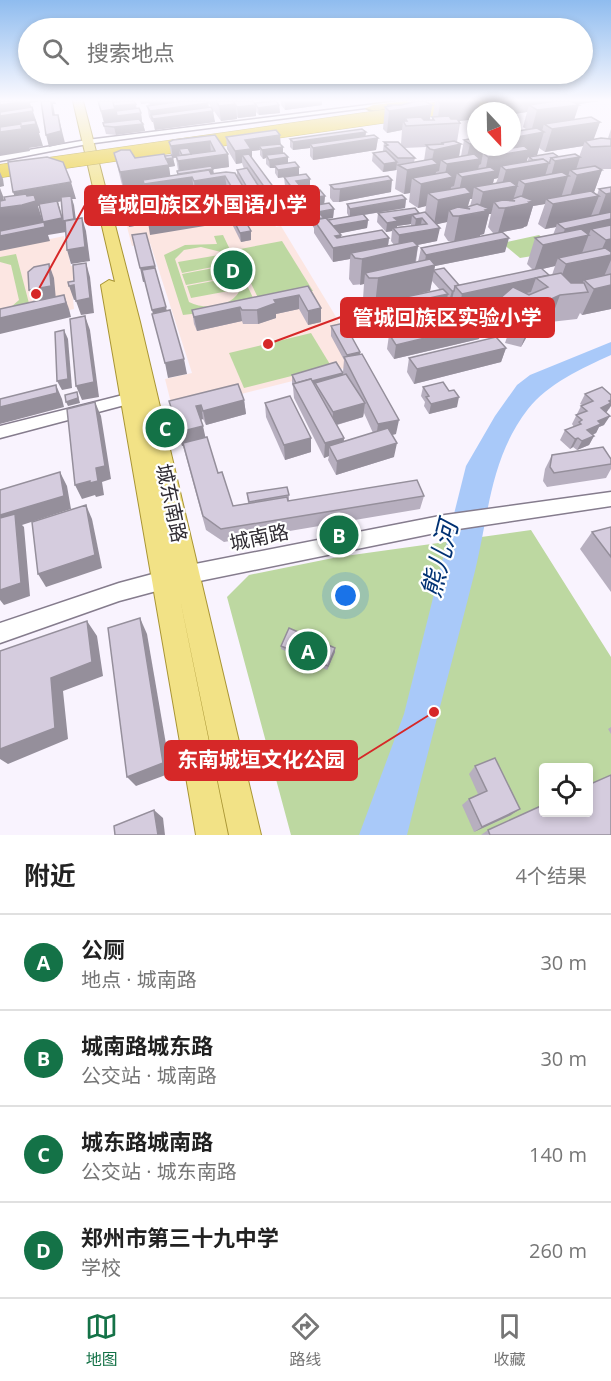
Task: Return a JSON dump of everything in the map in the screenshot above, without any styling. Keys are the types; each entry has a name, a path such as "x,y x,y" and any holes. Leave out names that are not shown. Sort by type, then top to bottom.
{"highway":[{"path":"0,162 136,140"},
{"path":"0,162 164,140"},
{"path":"0,171 200,140"}],"main road":[{"name":"城东南路","path":"81,140 135,334 246,835"},
{"name":"城东南路","path":"83,140 212,835"}],"street":[{"path":"0,176 85,153 163,140"},
{"path":"0,162 197,140"},
{"path":"0,432 131,398"},
{"name":"城南路","path":"0,633 119,592 165,580 445,523 611,499"}],"shaded area":[{"path":"211,182 214,186 237,182 256,217 269,215 276,227 281,226 364,363 173,411 165,379 192,373 150,243 132,246 119,196"},
{"path":"64,236 71,266 87,264 88,277 71,280 74,309 0,325 0,250"}],"green space":[{"path":"223,235 257,306 183,315 164,255 185,245 217,244 214,236","holes":["201,247 221,252 239,292 229,301 216,306 195,305 189,302 175,259 184,250"]},
{"path":"539,235 557,249 557,252 520,258 502,243"},
{"path":"282,241 313,291 260,302 235,250"},
{"path":"16,254 30,307 0,310 11,307 19,300 11,265 0,262 0,257"},
{"path":"219,255 223,265 182,273 178,262"},
{"path":"224,266 229,277 186,285 182,274"},
{"path":"229,278 234,290 191,298 187,286"},
{"path":"311,333 331,366 244,388 229,353"},
{"path":"531,530 611,657 611,835 291,835 227,597 249,575 338,557"}],"water":[{"path":"611,342 611,355 555,384 536,400 515,428 492,487 475,571 407,835 359,835 404,714 466,466 495,416 517,385 530,375"}],"building":[{"path":"173,140 218,140 228,154 178,161 176,156 215,151 210,141 171,146 169,142"},
{"path":"228,140 245,140 251,149 235,151"},
{"path":"339,140 365,140 313,148 310,144"},
{"path":"611,140 611,146 591,147 585,141"},
{"path":"454,141 461,144 434,150 426,145 444,144 441,143"},
{"path":"384,142 398,142 415,158 398,158 385,146 388,145"},
{"path":"280,144 283,147 262,150 259,146"},
{"path":"524,146 529,150 521,151 521,147"},
{"path":"188,148 191,154 182,155 179,149"},
{"path":"130,150 135,158 164,154 169,165 120,172 114,153"},
{"path":"386,151 397,162 384,164 373,153"},
{"path":"284,153 288,157 269,160 266,155"},
{"path":"553,153 559,157 551,158 549,164 543,159 533,160 529,157"},
{"path":"249,154 280,196 272,198 242,155"},
{"path":"575,154 580,157 555,161 551,158"},
{"path":"467,155 476,156 480,159 447,164 441,160"},
{"path":"47,157 63,162 71,182 13,192 8,162"},
{"path":"432,159 438,164 407,170 398,165"},
{"path":"543,159 549,163 506,170 501,166"},
{"path":"295,162 299,167 278,170 274,165"},
{"path":"211,166 213,169 178,174 177,171"},
{"path":"595,166 602,170 577,175 570,170"},
{"path":"490,167 496,171 462,177 457,173"},
{"path":"247,168 268,201 256,203 237,170"},
{"path":"209,170 211,174 235,173 248,195 243,196 245,200 226,203 224,198 237,196 225,176 194,181 192,177 144,184 143,180"},
{"path":"447,172 453,177 421,184 412,178"},
{"path":"562,172 569,176 525,184 519,180"},
{"path":"306,174 310,179 296,181 300,186 292,188 284,177"},
{"path":"388,176 392,180 340,189 334,189 330,185"},
{"path":"510,181 517,186 483,192 474,187"},
{"path":"465,187 471,193 438,200 428,193"},
{"path":"611,187 611,193 606,194 599,189"},
{"path":"320,190 325,196 309,198 315,204 305,206 297,194"},
{"path":"591,191 599,196 553,204 546,199"},
{"path":"26,194 27,196 34,195 36,201 0,208 0,201 5,200 4,197"},
{"path":"402,195 406,199 350,209 347,204"},
{"path":"71,196 74,219 63,221 61,197"},
{"path":"521,196 534,201 505,208 499,208 494,202 515,201 512,199"},
{"path":"57,201 62,218 43,222 39,204"},
{"path":"329,203 334,209 318,212 324,218 313,219 305,207"},
{"path":"477,204 490,209 459,216 453,216 449,210 458,207 470,209 467,207"},
{"path":"415,208 419,213 394,218 398,221 387,223 378,213"},
{"path":"239,210 251,231 240,233 229,211"},
{"path":"425,212 440,228 399,235 393,228 427,224 422,218 416,219 412,215"},
{"path":"611,212 611,219 565,229 557,223"},
{"path":"363,214 368,220 333,226 328,220"},
{"path":"82,218 85,247 67,250 65,221"},
{"path":"326,218 341,235 335,236 337,238 382,230 389,238 333,248 314,220"},
{"path":"44,222 45,227 0,236 0,231"},
{"path":"611,225 611,239 606,240 591,229"},
{"path":"581,229 589,235 543,245 535,238"},
{"path":"502,232 509,238 426,255 421,248"},
{"path":"146,233 155,266 140,268 132,235"},
{"path":"413,241 418,246 362,259 355,258 351,253"},
{"path":"605,248 611,252 611,255 566,264 558,258"},
{"path":"430,259 435,265 378,278 369,278 365,273"},
{"path":"86,263 90,298 76,301 74,285 69,286 68,282 74,281 73,265"},
{"path":"49,264 51,286 29,290 28,272 34,267"},
{"path":"155,268 166,307 152,310 142,270"},
{"path":"444,268 459,285 455,286 454,291 434,271"},
{"path":"541,268 549,275 462,294 455,286"},
{"path":"561,273 571,283 584,283 588,292 560,295 540,304 531,320 514,316 517,308 497,301 513,287 529,295 548,287 536,278"},
{"path":"611,274 611,285 594,289 584,280"},
{"path":"308,286 321,308 308,311 299,295 274,300 276,303 257,310 242,310 240,307 194,317 192,310"},
{"path":"443,289 448,294 392,306 401,318 390,321 382,308 387,307 382,302"},
{"path":"64,295 66,303 0,318 0,309"},
{"path":"170,310 184,359 165,363 152,314"},
{"path":"474,315 483,324 396,345 389,334"},
{"path":"85,316 94,382 76,386 70,319"},
{"path":"344,323 360,352 347,355 331,326"},
{"path":"64,330 68,379 57,381 55,332"},
{"path":"496,337 506,348 417,369 409,358"},
{"path":"362,354 399,420 378,424 344,357"},
{"path":"336,362 343,373 296,383 292,375"},
{"path":"346,374 365,403 333,412 315,383"},
{"path":"311,379 344,438 325,443 293,384"},
{"path":"443,382 449,391 454,390 459,397 431,404 423,387"},
{"path":"238,384 244,400 203,411 201,405 196,406 203,426 179,432 169,401"},
{"path":"56,385 57,393 0,407 0,399"},
{"path":"602,387 611,395 609,401 611,403 601,408 610,416 598,421 601,424 587,430 594,436 582,441 575,439 565,430 581,424 579,422 582,420 576,415 587,411 581,406 593,401 585,394"},
{"path":"77,392 78,398 66,402 65,395"},
{"path":"290,396 311,438 284,445 265,403"},
{"path":"95,402 105,466 96,468 98,481 75,485 67,409"},
{"path":"388,428 397,443 337,461 329,446"},
{"path":"207,437 218,473 222,472 233,506 287,497 288,501 417,480 424,496 221,529 203,516 183,443"},
{"path":"603,447 611,459 611,464 554,473 550,467 552,455"},
{"path":"60,472 64,496 0,515 0,490"},
{"path":"287,487 289,495 249,502 247,493"},
{"path":"86,505 95,555 38,574 32,522"},
{"path":"15,514 21,583 0,590 0,518"},
{"path":"611,527 611,557 592,532"},
{"path":"140,618 163,763 127,777 108,628"},
{"path":"87,621 92,662 51,678 55,728 0,749 0,651"},
{"path":"289,628 335,648 328,666 281,646"},
{"path":"495,758 520,809 482,827 469,799 487,791 475,766"},
{"path":"611,775 611,835 490,835 488,830 539,807 539,817 593,817 593,783"},
{"path":"154,810 158,835 115,835 114,826"}],"place":[{"name":"郑州市第三十九中学","path":"233,270"},
{"name":"管城回族区外国语小学","path":"36,294"},
{"name":"管城回族区实验小学","path":"268,344"},
{"name":"城东路城南路","path":"165,428"},
{"name":"城南路城东路","path":"339,535"},
{"name":"公厕","path":"308,651"},
{"name":"东南城垣文化公园","path":"434,712"}],"water label":[{"name":"熊儿河","path":"439,559"}]}
